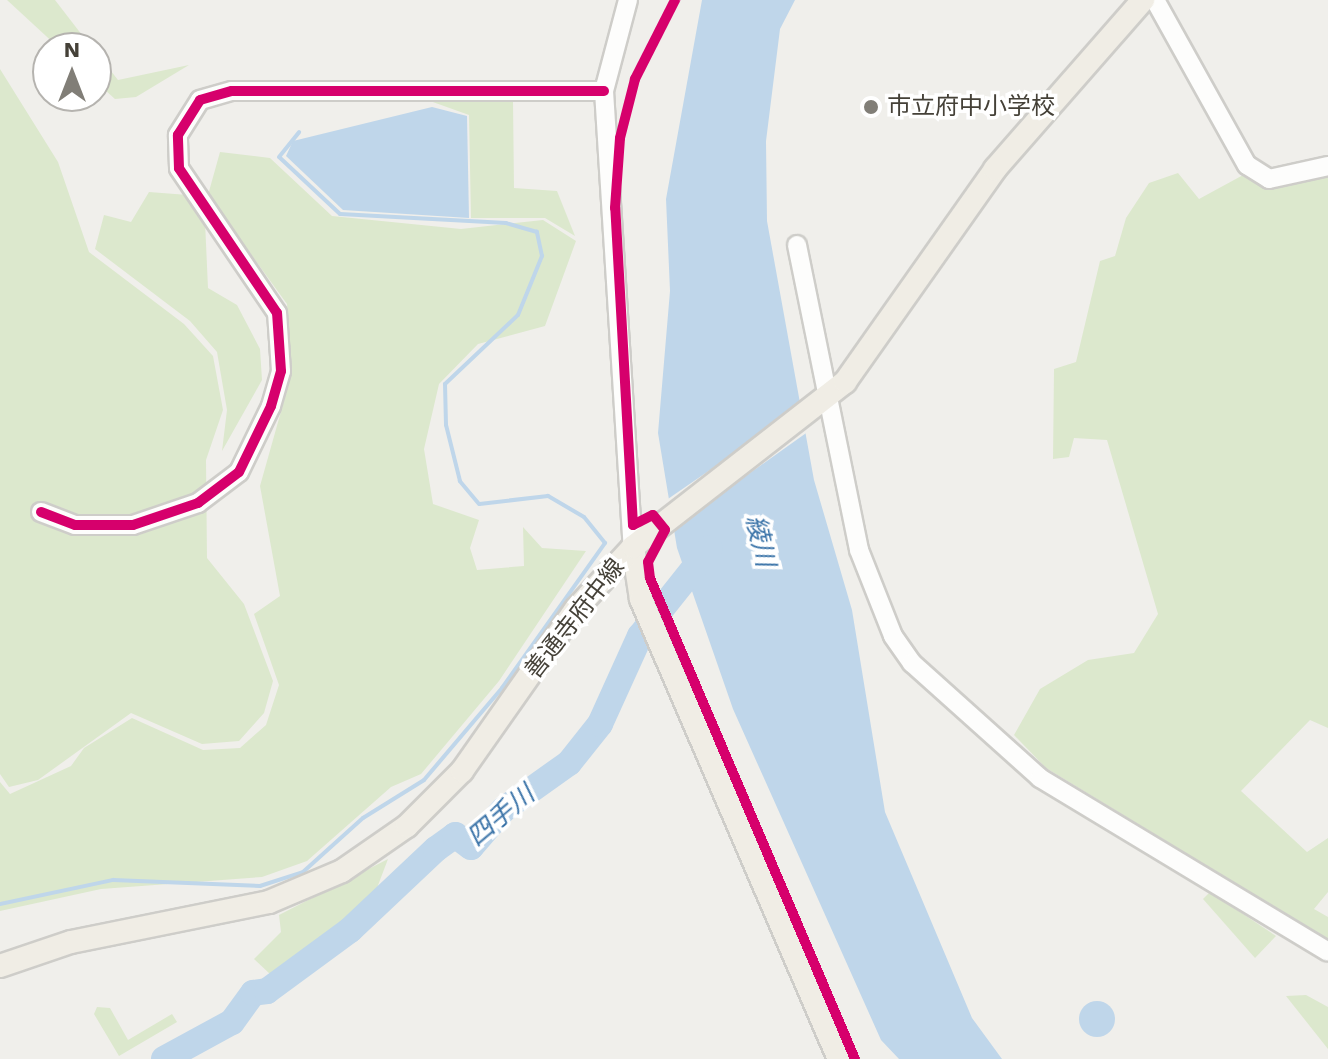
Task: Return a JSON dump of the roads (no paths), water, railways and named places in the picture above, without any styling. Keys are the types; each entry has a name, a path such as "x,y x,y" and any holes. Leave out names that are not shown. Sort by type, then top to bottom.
{"main road":[{"name":"善通寺府中線","path":"0,966 71,942 269,902 366,857 462,771 576,609 633,547 659,523 819,407 891,326 995,169 1143,0"},
{"path":"633,547 646,612 839,1059"}],"street":[{"path":"628,0 604,91 615,208 633,547"},
{"path":"1155,0 1247,165 1269,179 1328,166"},
{"path":"41,512 75,525 133,525 198,503 239,472 271,406 281,371 277,313 179,168 178,135 200,100 232,91 604,91"},
{"path":"797,245 819,407 859,550 893,636 912,663 1040,778 1328,952"}],"water":[{"name":"綾川","path":"702,0 795,0 780,29 766,141 767,221 814,480 852,610 885,812 972,1018 1002,1059 899,1059 881,1040 733,709 677,548 658,433 670,291 666,199"},
{"path":"432,107 467,116 469,218 343,210 286,156 293,141"},
{"path":"1097,1001 1110,1006 1115,1019 1110,1032 1097,1037 1084,1032 1079,1019 1084,1006"}],"waterway":[{"path":"0,904 113,880 260,886 303,872 363,818 424,780 502,688 605,543 584,517 548,496 479,504 460,481 446,425 445,384 518,315 542,256 537,232 506,223 340,214 279,157 299,132"},
{"name":"四手川","path":"164,1059 232,1022 253,993 267,991 350,930 436,849 455,835 471,847 503,810 569,763 600,724 640,636 710,548"}],"place":[{"name":"市立府中小学校","path":"871,107"}]}
